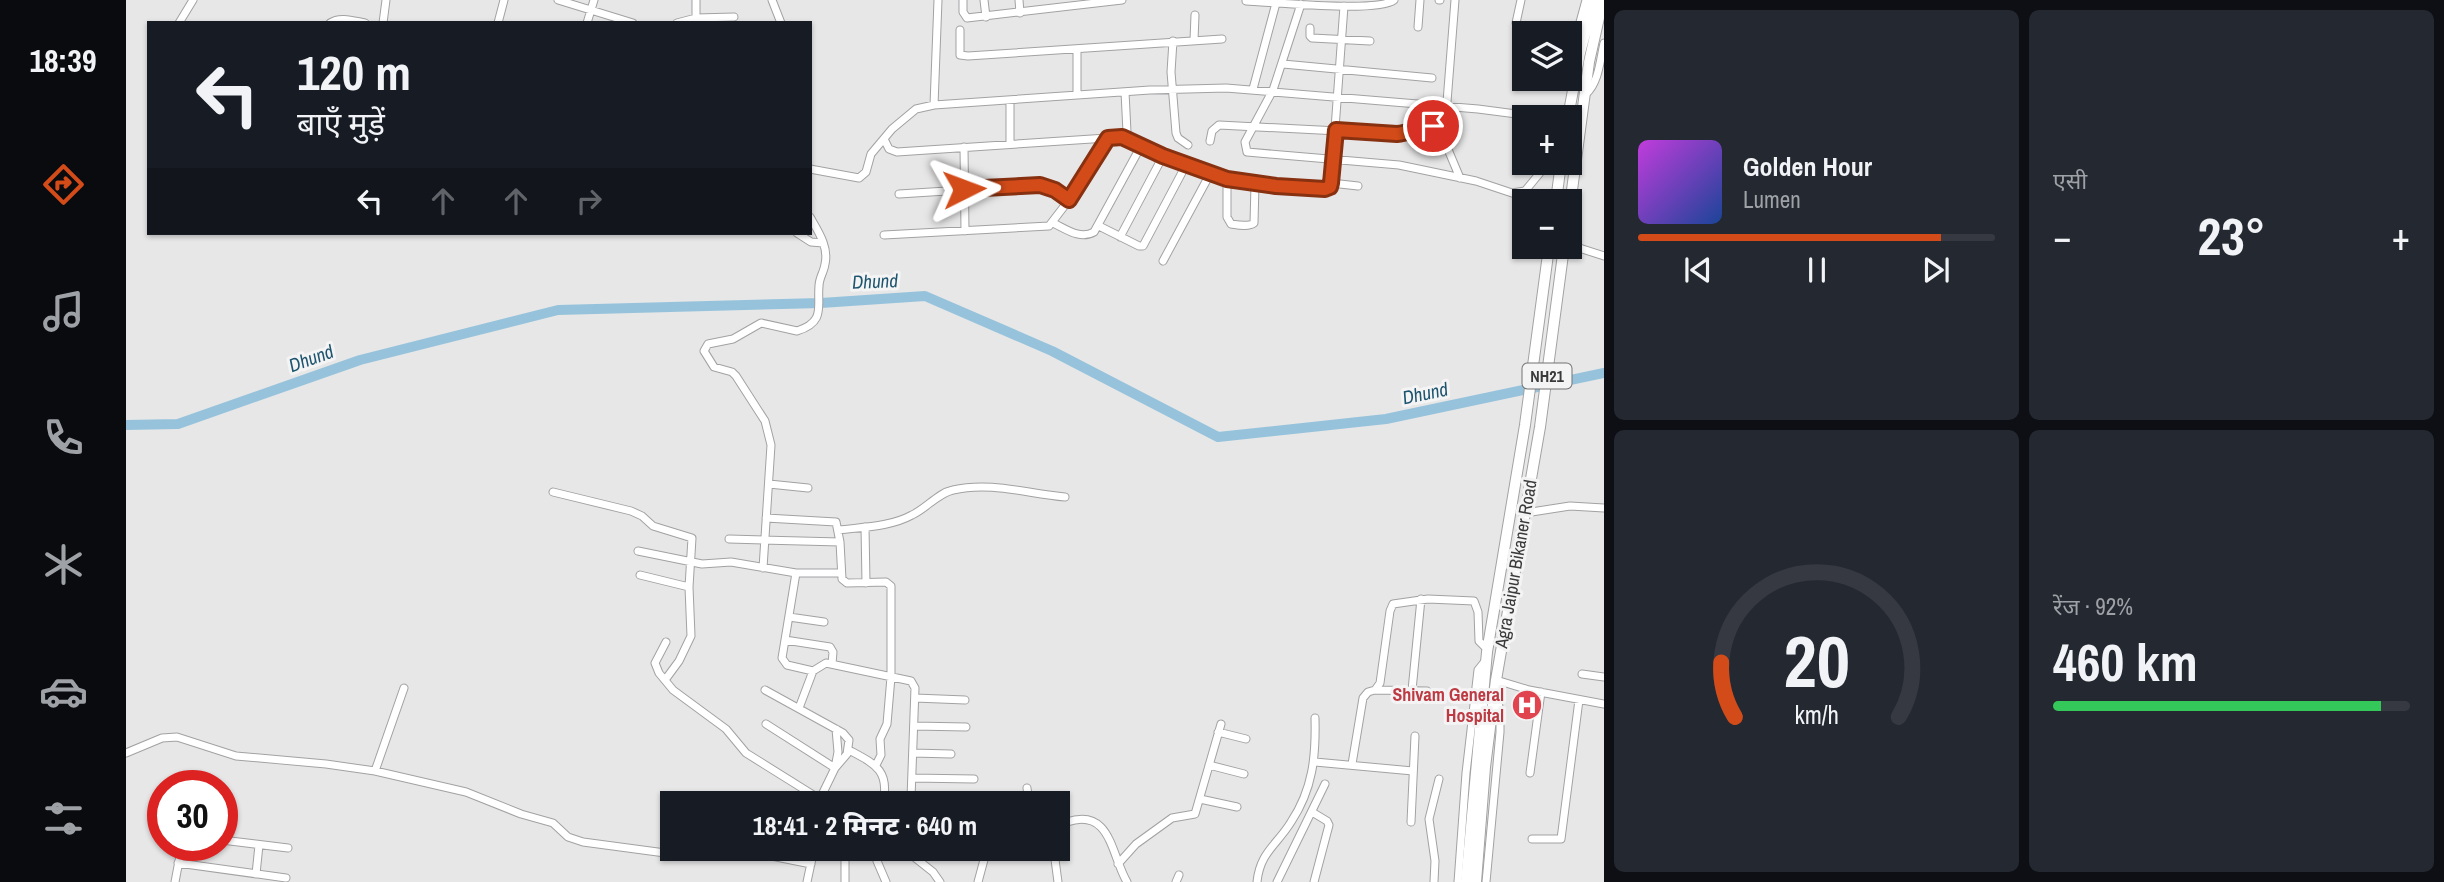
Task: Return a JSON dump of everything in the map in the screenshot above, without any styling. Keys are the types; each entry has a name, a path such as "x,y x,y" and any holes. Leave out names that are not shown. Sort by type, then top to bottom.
{"highway":[{"path":"1569,105 1594,0"},
{"path":"1572,189 1584,95 1603,0"},
{"name":"Agra Jaipur Bikaner Road","path":"1466,882 1487,655 1547,259"},
{"name":"Agra Jaipur Bikaner Road","path":"1476,882 1496,680 1544,401 1564,259"}],"street":[{"path":"181,21 192,0"},
{"path":"383,21 386,0"},
{"path":"499,21 504,0"},
{"path":"558,0 627,21"},
{"path":"588,21 594,0"},
{"path":"696,0 696,20 734,17"},
{"path":"772,0 780,21"},
{"path":"934,105 938,0"},
{"path":"963,0 965,16 986,17 1122,0"},
{"path":"984,0 986,17"},
{"path":"1020,0 1020,13"},
{"path":"1246,1 1344,6 1386,4 1394,0"},
{"path":"1418,27 1420,0"},
{"path":"1455,0 1444,127 1446,149 1460,178"},
{"path":"1516,21 1521,0"},
{"path":"1580,21 1586,0"},
{"path":"1253,89 1276,3"},
{"path":"1301,4 1283,64 1245,142 1247,152 1399,165 1518,193 1525,191 1539,175"},
{"path":"884,139 892,152 1122,137 1163,156 1227,179 1255,184 1325,189 1330,187 1331,183 1344,6"},
{"path":"1194,40 1195,15"},
{"path":"332,21 354,21"},
{"path":"1310,28 1312,38 1370,41"},
{"path":"960,30 959,50 963,56 1222,39"},
{"path":"1172,41 1176,133 1178,138 1188,145"},
{"path":"1584,95 1592,88 1601,71 1604,43"},
{"path":"1077,49 1077,95"},
{"path":"1283,64 1432,78"},
{"path":"812,169 859,178 866,172 871,154 892,129 916,109 934,105 1173,89 1253,89 1512,114"},
{"path":"1569,91 1570,100"},
{"path":"1122,137 1128,132 1125,92"},
{"path":"1010,100 1010,144"},
{"path":"1210,141 1212,131 1219,125 1397,134 1425,126 1444,127"},
{"path":"884,235 1044,227 1053,223 1108,138"},
{"path":"1053,223 1089,235 1098,226 1141,146"},
{"path":"964,147 965,231"},
{"path":"1121,237 1163,156"},
{"path":"1098,226 1143,246 1186,165"},
{"path":"1163,261 1210,174"},
{"path":"1227,179 1227,217 1235,224 1254,223 1255,184"},
{"path":"1331,183 1358,186"},
{"path":"899,194 1040,185 1055,190 1069,200"},
{"path":"763,568 771,445 768,428 736,376 732,372 714,367 706,357 705,347 733,339 761,323 797,331 814,321 820,309 819,282 826,259 823,243 812,221"},
{"path":"800,235 811,242 823,243"},
{"path":"1582,251 1604,256"},
{"path":"769,484 808,488"},
{"path":"839,530 900,521 944,494 960,489 1008,487 1065,497"},
{"path":"553,492 631,511 653,526 692,538 689,587 691,636 680,661 665,680"},
{"path":"1525,513 1570,506 1604,509"},
{"path":"766,518 833,520 839,530 840,573 844,582 886,582 891,586 891,677 887,724 880,739 881,755 876,765"},
{"path":"865,527 866,583"},
{"path":"729,539 840,542"},
{"path":"638,551 705,564 731,562 796,573 840,573"},
{"path":"796,573 782,659 813,671"},
{"path":"640,575 689,587"},
{"path":"1412,690 1421,599"},
{"path":"1375,690 1382,673 1393,604 1421,599 1474,601 1478,612 1479,641 1487,655 1478,670 1466,773 1458,882"},
{"path":"789,617 824,622"},
{"path":"785,640 830,647 834,652 832,664"},
{"path":"666,642 655,663 656,669 681,698 726,730 753,759 808,791"},
{"path":"799,708 813,671 821,664 911,681 915,688 911,791"},
{"path":"1582,674 1604,677"},
{"path":"1486,882 1500,733 1496,680 1604,704"},
{"path":"375,771 404,688"},
{"path":"765,690 836,729 849,740 849,750 835,768"},
{"path":"1352,764 1363,698 1367,692 1427,691"},
{"path":"1530,773 1541,692"},
{"path":"915,698 965,700"},
{"path":"1532,839 1561,839 1579,699"},
{"path":"1257,882 1262,859 1296,814 1315,762 1315,718"},
{"path":"766,724 835,768"},
{"path":"914,726 966,727"},
{"path":"1118,864 1136,844 1172,818 1193,816 1219,728 1246,739"},
{"path":"825,791 838,752 836,729"},
{"path":"1411,822 1415,736"},
{"path":"126,753 162,738 177,737 236,756 375,771 466,792 521,814 553,823 562,828 568,837 583,842 660,852"},
{"path":"849,750 876,765 883,774 884,791"},
{"path":"914,753 951,754"},
{"path":"1315,762 1413,771"},
{"path":"1209,765 1244,774"},
{"path":"912,778 974,779"},
{"path":"1434,882 1435,861 1429,819 1439,779"},
{"path":"1276,882 1325,784"},
{"path":"1200,799 1237,807"},
{"path":"1312,812 1329,825 1314,882"},
{"path":"1070,822 1091,821 1104,829 1127,882"},
{"path":"238,843 288,848"},
{"path":"256,874 259,845"},
{"path":"796,861 810,864"},
{"path":"807,882 811,861"},
{"path":"845,861 845,882"},
{"path":"877,861 887,882"},
{"path":"919,861 940,882"},
{"path":"978,882 984,861"},
{"path":"1057,861 1058,882"},
{"path":"175,882 178,863 286,878"}],"waterway":[{"name":"Dhund","path":"126,425 178,424 360,360 558,310 821,303 925,296 1052,351 1218,437 1386,419 1604,373"}],"place":[{"name":"Shivam General Hospital","path":"1527,705"}],"route":[{"path":"964,189 1040,185 1055,190 1069,200 1108,138 1122,137 1163,156 1237,182 1325,189 1330,187 1331,183 1336,130 1405,134 1418,127 1433,126"}]}
